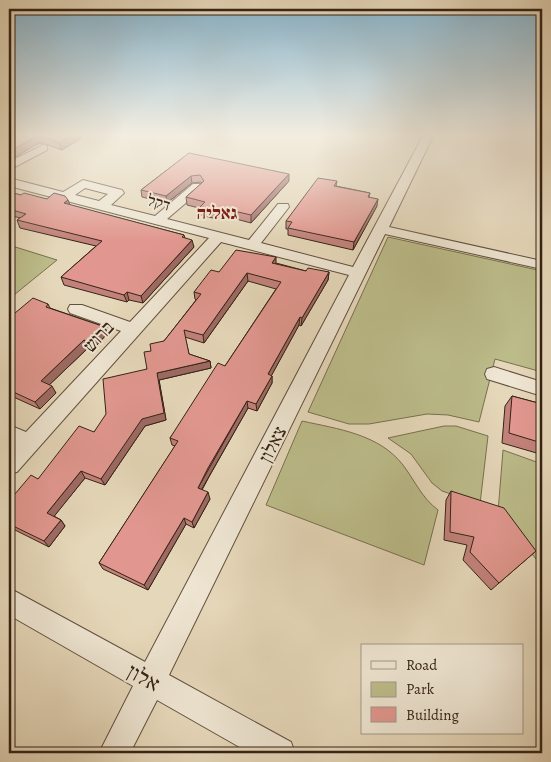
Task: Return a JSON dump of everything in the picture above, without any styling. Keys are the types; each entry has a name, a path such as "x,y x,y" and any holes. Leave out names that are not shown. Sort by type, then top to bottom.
{"street":[{"name":"צאלון","path":"114,753 411,170"},
{"name":"דקל","path":"9,182 358,273"},
{"path":"66,196 83,184 118,193 102,205"},
{"path":"158,220 197,187"},
{"path":"252,245 282,207"},
{"path":"381,229 542,265"},
{"name":"ברוש","path":"9,464 219,236"},
{"path":"76,309 133,329"},
{"path":"494,374 542,389"},
{"path":"9,433 29,443"},
{"name":"אלון","path":"9,600 280,753"}],"green space":[{"path":"388,237 542,271 542,372 495,359 479,422 448,415 427,414 369,424 349,424 308,412"},
{"path":"9,245 57,260 9,299"},
{"path":"302,421 357,434 382,446 403,465 423,495 438,510 424,565 266,505"},
{"path":"444,426 456,426 488,436 480,504 442,491 432,483 411,454 388,438"},
{"path":"503,450 542,464 542,561 536,559 498,512"}],"building":[{"path":"168,170 268,170 289,174 251,215 221,208 216,212 199,208 205,202 186,197 204,181 200,175 191,176 166,196 141,190"},
{"path":"318,178 337,181 334,186 370,193 368,197 378,199 354,242 288,228 292,222 286,221"},
{"path":"9,192 21,195 24,193 47,199 54,193 65,196 68,200 64,203 184,235 182,237 192,240 141,296 127,292 124,295 61,277 102,241 17,220 26,214 9,209"},
{"path":"236,250 276,257 272,263 306,271 308,268 329,272 302,318 300,317 268,374 272,376 256,404 247,401 208,468 198,488 208,492 192,522 184,518 144,585 99,563 178,441 170,438 218,363 225,366 281,282 247,273 203,335 184,330 189,354 210,361 157,373 164,413 142,419 101,479 81,471 47,513 61,520 44,541 9,524 9,501 31,475 38,479 79,426 94,432 106,414 103,379 147,369 144,352 151,351 150,344 164,341 201,294 194,292 211,270 219,272"},
{"path":"33,298 48,304 46,307 105,327 90,342 84,340 41,381 52,386 35,402 9,390 9,318"},
{"path":"512,396 542,404 542,443 509,433"},
{"path":"451,491 504,508 536,551 499,583 470,552 474,537 450,532"}],"district":[{"name":"גאליה","path":"217,213"}]}
